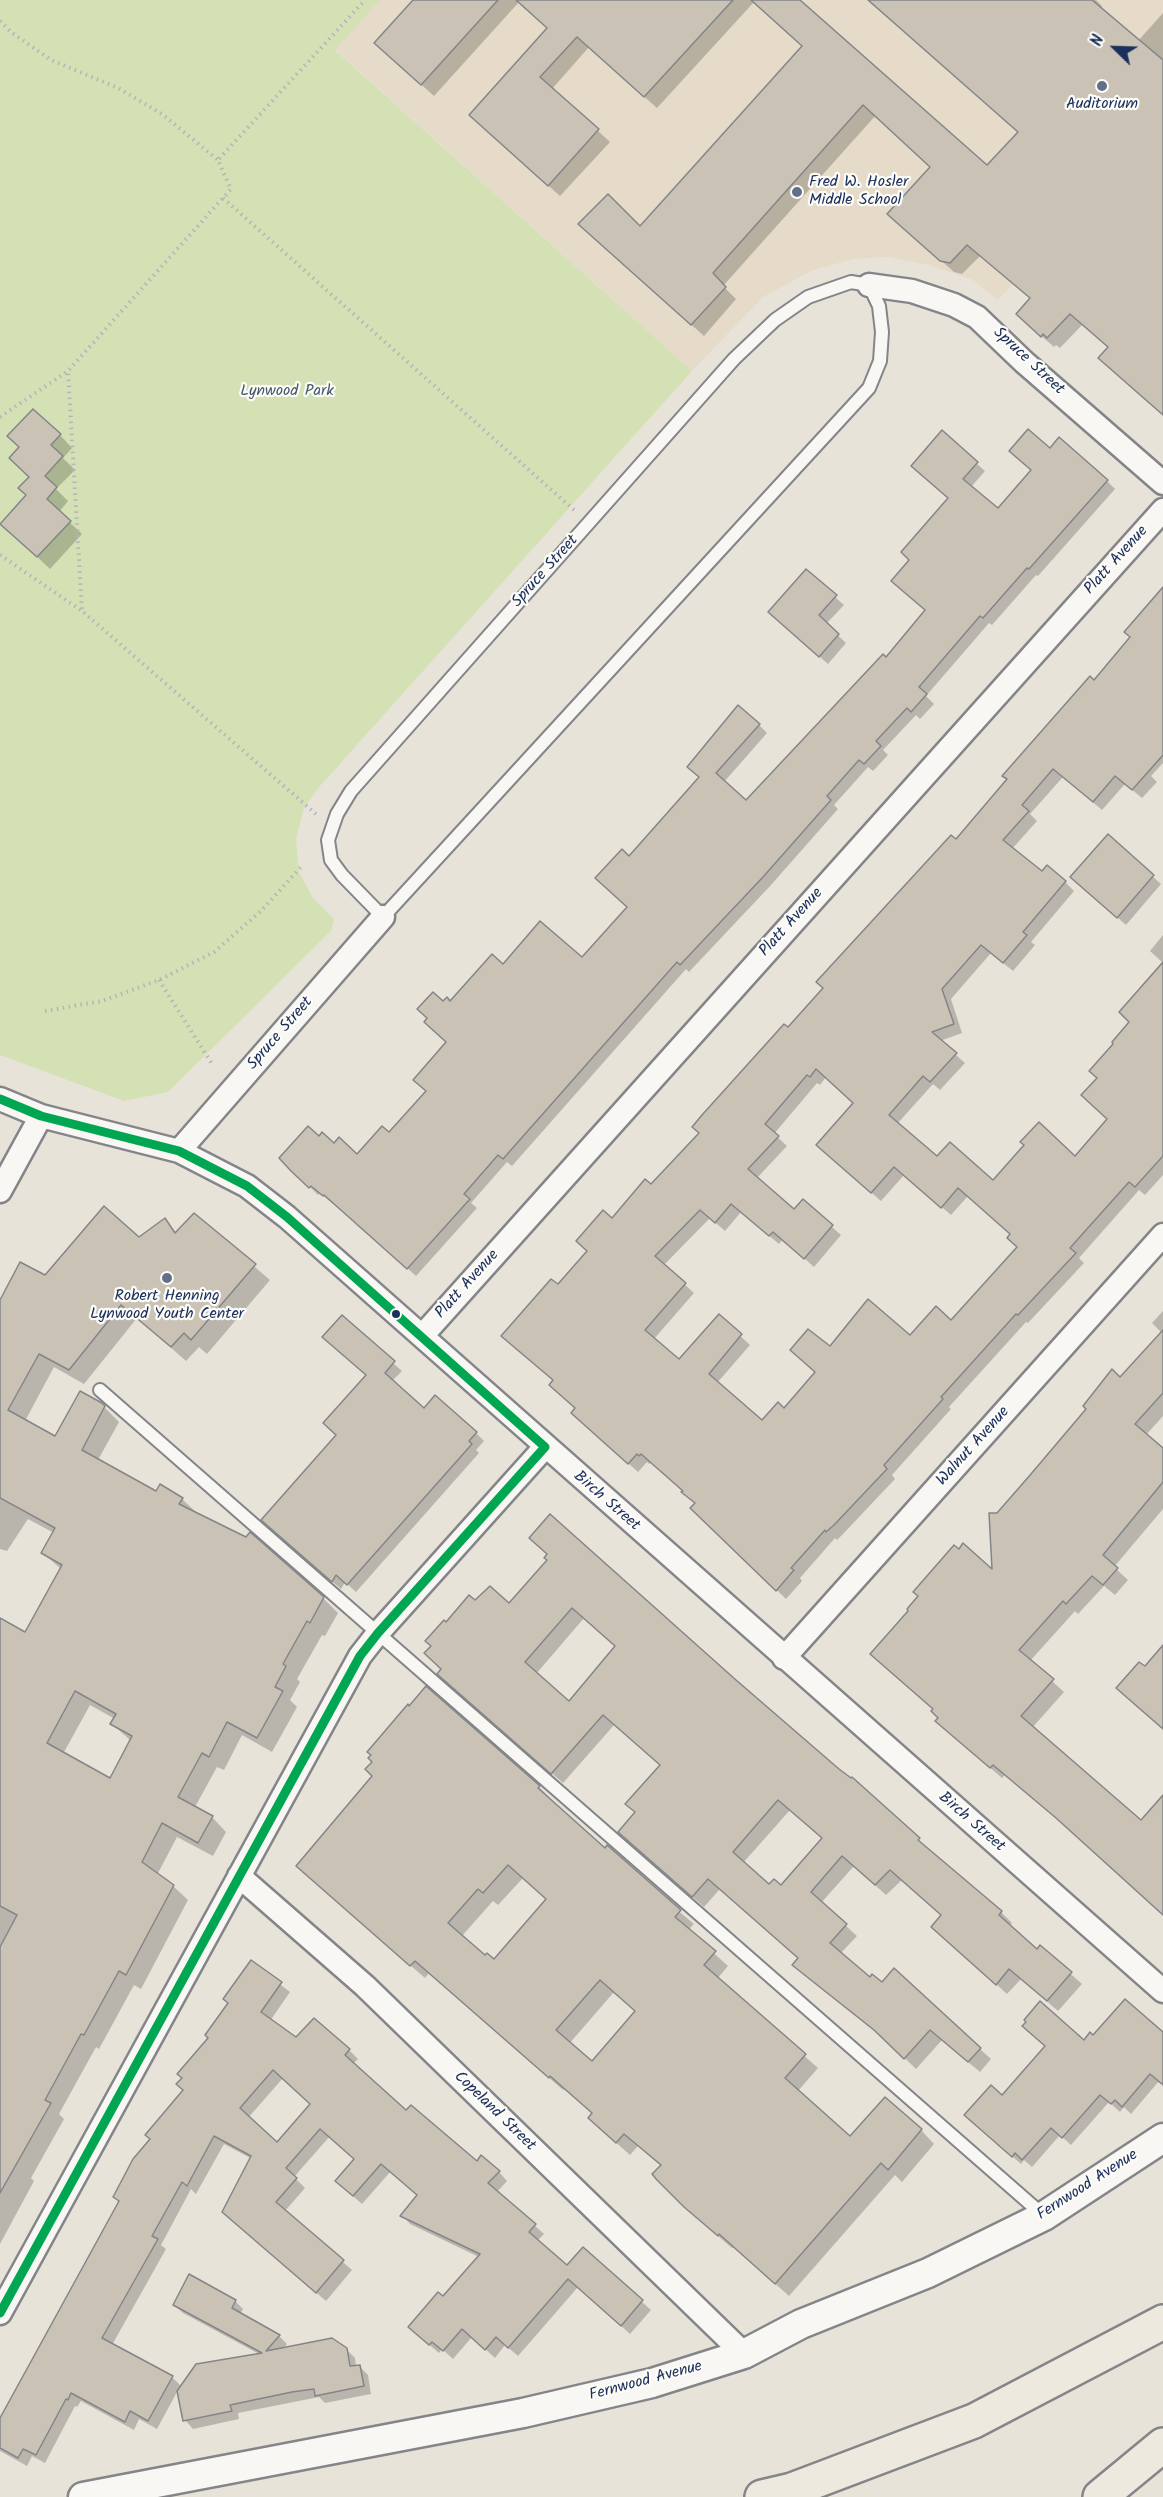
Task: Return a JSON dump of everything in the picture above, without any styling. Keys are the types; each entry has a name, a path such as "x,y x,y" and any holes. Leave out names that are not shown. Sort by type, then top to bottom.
{"highway":[{"path":"762,2497 792,2490 974,2421 1163,2322"},
{"path":"1100,2497 1163,2445"}],"street":[{"name":"Spruce Street","path":"869,285 912,291 943,300 977,317 1024,362 1163,483"},
{"name":"Platt Avenue","path":"422,1336 1163,510"},
{"name":"Spruce Street","path":"179,1151 383,917"},
{"name":"Birch Street","path":"0,1099 41,1116 179,1151 247,1186 287,1217 1163,1991"},
{"path":"0,1191 41,1116"},
{"name":"Walnut Avenue","path":"784,1658 1163,1235"},
{"path":"0,2313 344,1684 378,1633 545,1447"},
{"name":"Copeland Street","path":"239,1876 365,1986 744,2354"},
{"name":"Fernwood Avenue","path":"83,2497 523,2413 652,2383 744,2354 801,2324 928,2273 1044,2216 1163,2138"}],"lane":[{"name":"Spruce Street","path":"851,282 869,285 879,306 882,332 880,361 869,388 383,917 342,876 330,860 328,840 337,814 351,791 734,359 775,320 808,297 851,282"},
{"path":"100,1390 1044,2216"}],"path":[{"path":"218,160 365,0"},
{"path":"0,21 11,32 51,60 118,88 162,114 218,160 231,189 68,371 0,417"},
{"path":"223,198 574,510"},
{"path":"68,371 82,611"},
{"path":"0,555 82,611 332,828"},
{"path":"45,1011 102,1001 159,980 214,952 261,912 302,866"},
{"path":"159,980 212,1064"}],"shaded area":[{"name":"Fred W. Hosler Middle School","path":"380,0 1163,0 1163,127 998,300 973,280 929,265 888,257 853,259 811,271 763,297 692,371 335,49"}],"green space":[{"name":"Lynwood Park","path":"0,0 380,0 335,50 692,371 320,786 304,808 296,839 299,872 313,898 334,919 331,931 168,1092 124,1101 0,1055"}],"building":[{"path":"413,0 498,0 421,85 374,43"},
{"path":"516,0 733,0 644,97 577,37 540,77 599,129 548,186 469,115 547,28"},
{"path":"751,0 800,0 987,165 1018,132 868,0 1092,0 1163,60 1163,415 1098,358 1108,347 1070,314 1047,338 1043,334 1041,337 1016,314 1030,298 967,245 950,263 940,261 887,214 930,167 863,105 713,273 726,287 691,325 578,224 608,194 640,226 802,46"},
{"path":"33,409 61,434 51,445 63,456 45,476 57,487 47,499 71,521 37,557 0,524 26,495 18,488 29,477 9,458 19,447 7,436"},
{"path":"1028,429 1050,448 1059,437 1108,480 983,618 980,616 919,687 927,694 911,712 907,708 876,741 881,746 864,764 859,760 827,796 831,800 763,877 680,965 677,962 503,1159 498,1155 464,1194 470,1199 407,1269 324,1195 311,1186 309,1188 291,1171 279,1158 308,1126 319,1136 322,1132 334,1143 339,1137 357,1154 382,1126 389,1132 426,1091 413,1080 446,1042 424,1022 427,1018 417,1009 433,992 443,1001 447,997 450,1001 492,954 503,964 540,921 582,957 627,907 595,878 622,849 629,856 699,777 687,767 738,705 760,724 716,773 746,800 883,654 886,657 925,610 891,581 909,560 901,552 948,498 911,466 942,430 978,462 963,479 998,508 1031,470 1009,451"},
{"path":"806,569 837,595 819,615 839,634 819,657 768,612"},
{"path":"1163,587 1163,755 1132,790 1115,776 1093,802 1053,769 1022,805 1029,811 1003,840 1042,871 1047,865 1066,881 1023,932 1027,935 1003,963 981,945 942,989 954,1024 932,1032 957,1053 930,1082 923,1076 889,1115 937,1156 950,1142 993,1180 1024,1145 1020,1142 1039,1122 1075,1156 1107,1119 1081,1095 1097,1078 1089,1071 1129,1022 1119,1012 1163,962 1163,1156 1135,1187 1129,1182 1070,1248 1076,1253 1018,1315 1016,1314 941,1397 943,1399 884,1465 887,1469 834,1525 826,1532 825,1530 791,1568 794,1570 776,1591 690,1508 695,1503 681,1492 683,1491 641,1454 639,1456 637,1454 628,1464 571,1413 575,1408 549,1385 553,1380 501,1336 551,1279 558,1284 587,1251 576,1241 603,1210 612,1218 645,1179 651,1184 699,1133 692,1127 702,1115 784,1024 788,1027 823,988 816,982 951,835 956,839 1007,779 1002,776 1090,676 1094,680 1130,637 1124,632","holes":["816,1069 853,1103 816,1145 871,1193 894,1167 941,1208 958,1188 1010,1234 1007,1238 1017,1247 951,1320 936,1306 910,1335 868,1299 830,1346 808,1329 790,1350 815,1372 784,1408 778,1402 762,1420 709,1374 742,1334 719,1314 679,1359 645,1330 686,1283 655,1256 700,1210 715,1223 731,1204 769,1236 773,1232 804,1259 833,1225 803,1199 794,1209 748,1169 779,1136 765,1124 807,1075 810,1077"]},
{"path":"1108,834 1154,875 1117,918 1070,877"},
{"path":"104,1206 139,1237 165,1218 175,1233 194,1213 256,1264 191,1340 184,1333 171,1347 121,1305 69,1370 39,1354 8,1410 55,1436 80,1391 102,1403 105,1406 82,1450 156,1491 160,1484 183,1498 179,1504 246,1537 250,1532 324,1597 310,1623 307,1621 283,1664 286,1666 275,1687 283,1691 257,1738 227,1722 209,1757 202,1753 178,1797 213,1816 198,1843 162,1823 142,1862 174,1885 126,1975 119,1971 84,2035 81,2034 45,2100 51,2103 0,2193 0,1947 17,1915 0,1906 0,1618 25,1632 62,1565 41,1553 55,1528 0,1498 0,1300 20,1262 45,1275","holes":["75,1691 116,1714 110,1724 132,1736 110,1778 47,1743"]},
{"path":"342,1315 395,1361 385,1373 424,1408 435,1395 477,1432 469,1441 472,1444 347,1585 336,1575 332,1582 261,1520 336,1435 323,1423 366,1375 322,1337"},
{"path":"1163,1330 1163,1393 1135,1424 1163,1448 1163,1482 1103,1555 1118,1568 1103,1585 1092,1576 1066,1604 1063,1601 1019,1650 1054,1679 1021,1716 1141,1820 1163,1795 1163,1915 1056,1818 993,1765 990,1768 935,1721 938,1718 931,1711 933,1709 870,1654 908,1611 907,1609 918,1596 913,1592 954,1545 959,1549 963,1543 992,1569 989,1513 997,1513 1031,1474 1086,1409 1083,1406 1112,1369 1120,1377"},
{"path":"550,1514 736,1680 839,1769 852,1777 920,1838 918,1840 1002,1911 999,1915 1037,1949 1040,1945 1072,1972 1047,2001 1009,1969 996,1985 931,1927 941,1915 890,1870 875,1885 842,1856 811,1892 847,1924 830,1943 870,1977 872,1974 882,1982 894,1968 981,2048 968,2062 930,2030 904,2059 874,2030 792,1965 798,1958 708,1879 692,1897 618,1832 635,1812 625,1804 660,1765 603,1715 551,1774 437,1674 441,1669 424,1653 431,1646 425,1641 444,1620 446,1622 469,1595 475,1600 490,1586 509,1603 547,1560 544,1558 547,1554 529,1538","holes":["572,1608 615,1646 569,1701 525,1662","778,1800 822,1838 781,1885 774,1879 769,1884 733,1852"]},
{"path":"1163,1645 1163,1729 1116,1688 1139,1662 1145,1666"},
{"path":"426,1686 540,1786 538,1788 605,1848 607,1845 681,1910 675,1917 716,1951 704,1965 806,2054 785,2078 850,2136 885,2097 922,2129 888,2170 881,2163 775,2284 719,2234 718,2236 684,2207 657,2180 652,2174 661,2165 624,2134 616,2143 588,2118 592,2113 550,2076 549,2078 415,1961 410,1966 296,1866 372,1776 365,1769 372,1762 368,1758 371,1755 367,1752 408,1704 409,1706","holes":["508,1865 546,1899 494,1959 487,1953 485,1955 448,1923 478,1889 483,1893","600,1980 635,2011 592,2061 556,2030"]},
{"path":"251,1960 282,1982 261,2012 296,2037 314,2018 350,2049 345,2055 406,2110 411,2105 477,2161 481,2155 500,2171 488,2183 536,2224 529,2232 567,2265 583,2247 643,2300 621,2326 568,2279 508,2348 496,2337 485,2350 462,2329 443,2351 432,2342 429,2345 408,2327 438,2292 443,2296 480,2254 400,2216 417,2195 381,2164 353,2196 335,2181 354,2159 320,2129 286,2168 297,2178 276,2202 344,2260 316,2293 222,2212 251,2156 214,2136 187,2186 182,2182 152,2236 158,2239 102,2338 173,2376 148,2421 130,2411 125,2422 71,2393 36,2455 23,2449 18,2458 0,2448 0,2418 119,2201 113,2197 133,2159 150,2139 145,2135 183,2090 176,2084 182,2078 177,2074 208,2038 205,2035 228,2003 223,1999","holes":["273,2070 310,2104 277,2142 240,2108"]},
{"path":"1125,1999 1163,2032 1163,2085 1150,2074 1122,2107 1115,2100 1111,2104 1100,2095 1062,2138 1051,2128 1022,2160 1015,2153 1012,2157 964,2115 991,2085 1002,2095 1045,2046 1022,2026 1026,2022 1024,2020 1040,2001 1084,2040 1090,2032 1093,2035"},
{"path":"189,2274 236,2300 232,2308 280,2335 266,2351 332,2338 347,2348 350,2366 360,2365 364,2386 315,2396 314,2389 292,2392 230,2405 232,2411 183,2421 177,2391 196,2364 262,2353 173,2305"}],"transit line":[{"path":"0,1099 41,1116 179,1151 247,1186 287,1217 545,1447 360,1656 0,2313"}],"place":[{"name":"Auditorium","path":"1102,86"},
{"name":"Fred W. Hosler Middle School","path":"797,192"},
{"name":"Robert Henning Lynwood Youth Center","path":"167,1278"}]}
